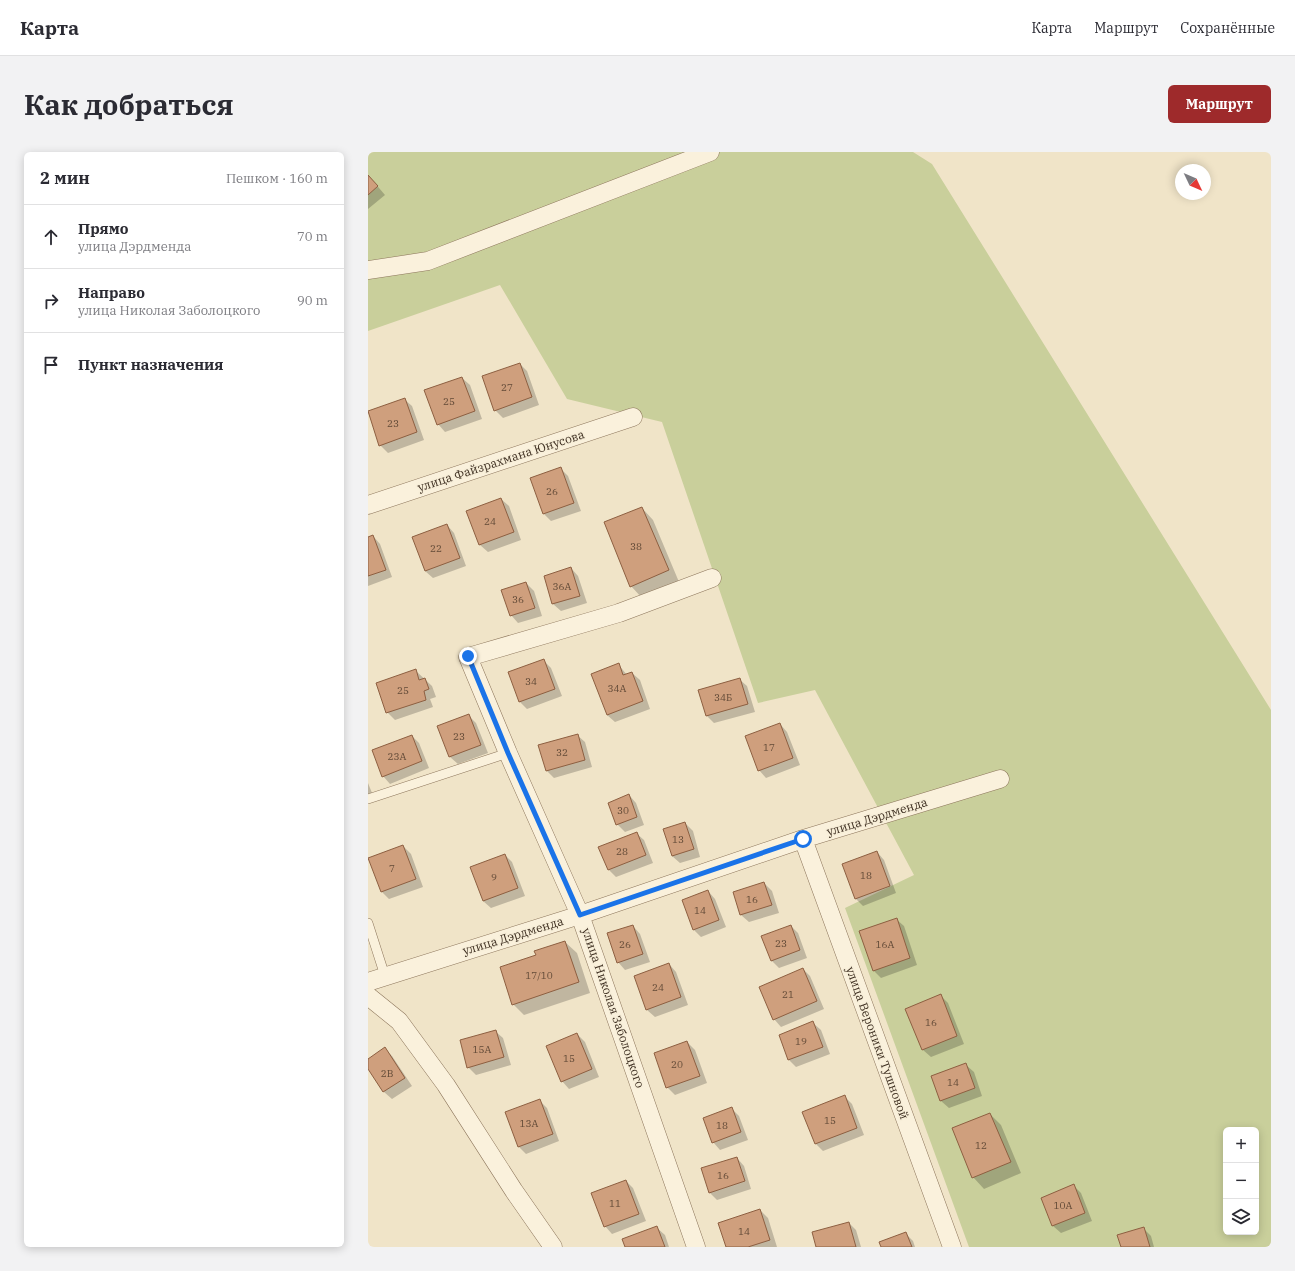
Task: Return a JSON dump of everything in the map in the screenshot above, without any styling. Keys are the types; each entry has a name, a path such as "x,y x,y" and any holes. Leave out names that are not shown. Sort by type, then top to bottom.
{"street":[{"path":"368,270 428,261 710,152"},
{"name":"улица Файзрахмана Юнусова","path":"368,505 633,417"},
{"name":"улица Николая Заболоцкого","path":"696,1247 580,915 508,753 468,656 619,613 712,578"},
{"name":"улица Дэрдменда","path":"368,982 580,915 803,839 1000,779"},
{"name":"улица Вероники Тушновой","path":"803,839 952,1247"},
{"path":"368,996 404,1027 446,1085 514,1191 553,1247"}],"lane":[{"path":"368,799 508,753"},
{"path":"368,923 385,976"}],"green space":[{"path":"368,152 913,152 932,164 1271,710 1271,1247 969,1247 845,908 914,875 815,690 758,703 662,422 567,399 500,285 368,331"}],"building":[{"path":"368,175 378,186 368,195"},
{"path":"520,363 532,397 494,411 482,376"},
{"path":"462,377 475,411 437,425 424,390"},
{"path":"405,398 417,432 379,446 368,411"},
{"path":"561,467 574,503 543,514 530,478"},
{"path":"501,498 514,532 479,545 466,511"},
{"path":"642,507 669,570 630,587 604,522"},
{"path":"447,524 460,558 425,571 412,537"},
{"path":"373,535 386,570 368,576 368,537"},
{"path":"571,567 580,596 552,604 544,576"},
{"path":"526,582 535,608 510,616 501,590"},
{"path":"544,659 555,689 519,702 508,672"},
{"path":"619,663 623,675 632,672 643,701 607,715 591,674"},
{"path":"416,669 419,680 425,678 429,689 424,691 426,700 386,713 376,683"},
{"path":"740,678 748,704 706,716 698,690"},
{"path":"469,714 481,745 449,757 437,726"},
{"path":"780,723 793,758 758,771 745,736"},
{"path":"578,734 585,760 546,771 538,745"},
{"path":"412,735 422,761 382,777 372,750"},
{"path":"629,794 637,817 616,825 608,803"},
{"path":"685,822 694,849 672,856 663,829"},
{"path":"637,832 646,855 608,870 598,847"},
{"path":"403,845 416,879 381,892 368,858"},
{"path":"877,851 890,886 855,899 842,864"},
{"path":"505,854 518,888 483,901 470,867"},
{"path":"764,882 772,905 740,915 733,892"},
{"path":"708,890 719,920 693,930 682,900"},
{"path":"897,918 910,958 873,971 859,931"},
{"path":"633,925 643,954 617,963 607,933"},
{"path":"791,925 800,950 771,961 761,936"},
{"path":"565,941 579,982 512,1005 500,967 536,955 534,951"},
{"path":"669,963 681,997 646,1010 634,976"},
{"path":"803,968 817,1001 773,1020 759,987"},
{"path":"941,994 957,1036 922,1050 905,1009"},
{"path":"813,1021 823,1047 788,1060 779,1035"},
{"path":"496,1030 504,1057 467,1068 460,1040"},
{"path":"577,1033 592,1069 561,1082 546,1046"},
{"path":"687,1041 700,1076 666,1088 654,1053"},
{"path":"385,1047 405,1078 383,1092 368,1069 368,1059"},
{"path":"966,1063 975,1088 940,1101 931,1076"},
{"path":"845,1095 857,1128 815,1144 802,1112"},
{"path":"540,1099 553,1134 518,1147 505,1112"},
{"path":"732,1107 741,1132 712,1143 703,1118"},
{"path":"990,1113 1011,1162 972,1178 952,1128"},
{"path":"737,1157 745,1181 709,1193 701,1168"},
{"path":"626,1180 639,1214 604,1227 591,1193"},
{"path":"1074,1184 1085,1213 1052,1226 1041,1198"},
{"path":"760,1209 770,1240 748,1247 726,1247 718,1223"},
{"path":"849,1222 856,1247 816,1247 812,1232"},
{"path":"657,1226 665,1247 625,1247 622,1239"},
{"path":"1144,1227 1150,1247 1121,1247 1117,1235"},
{"path":"906,1232 912,1247 881,1247 879,1242"}],"route":[{"path":"468,656 508,753 580,915 803,839"}]}
